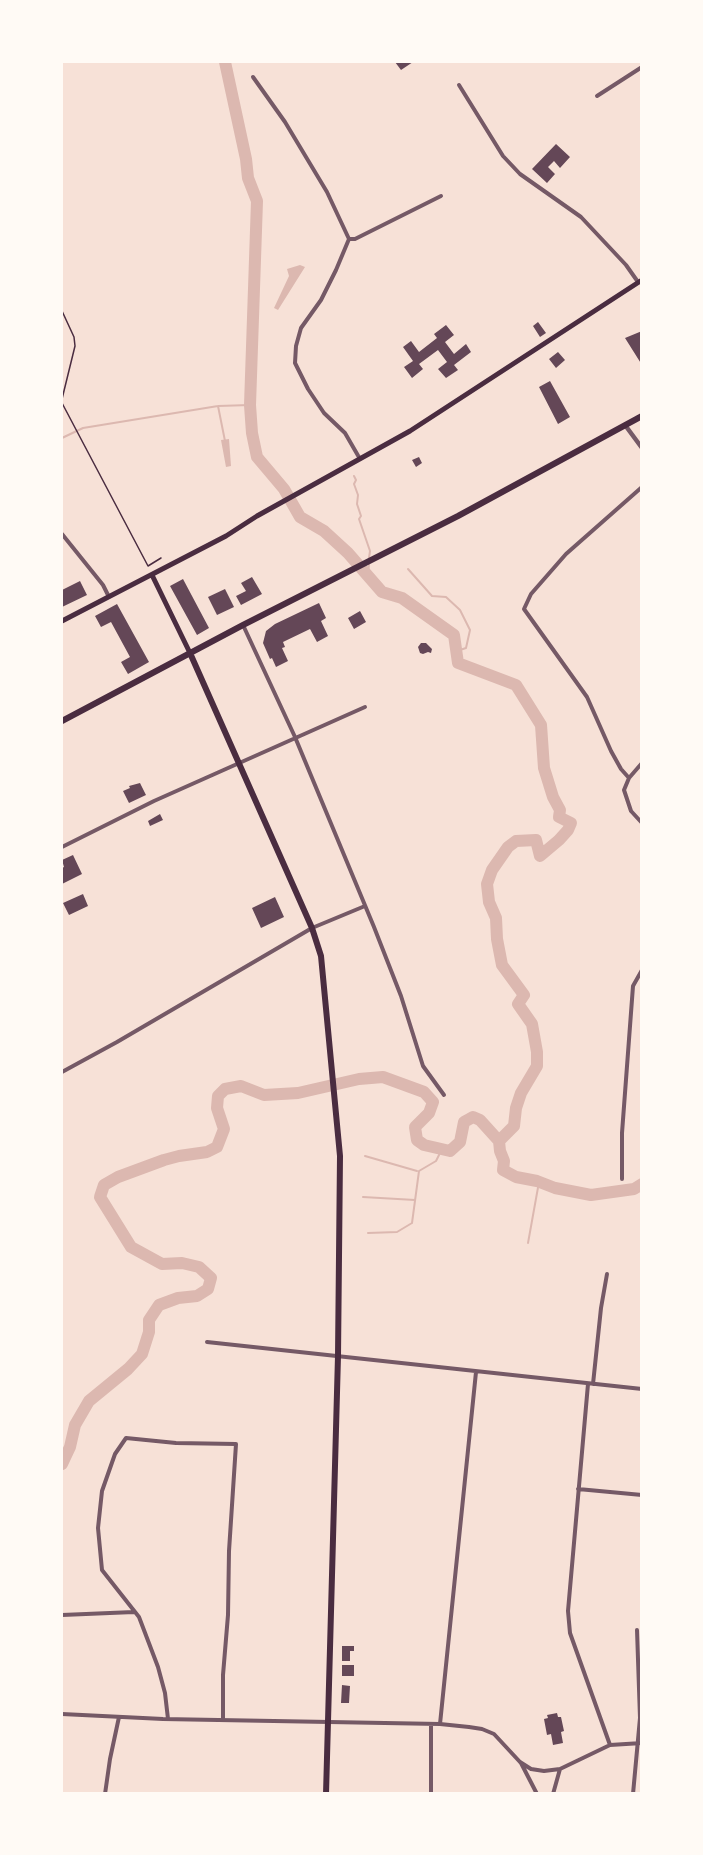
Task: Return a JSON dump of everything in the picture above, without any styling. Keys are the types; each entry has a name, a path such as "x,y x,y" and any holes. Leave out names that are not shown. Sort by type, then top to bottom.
{"main road":[{"path":"62,621 226,536 271,508 410,431 640,281"},
{"path":"62,721 243,625 458,516 642,416"},
{"path":"152,575 190,653 312,928 321,956 340,1156 338,1356 326,1794"}],"street":[{"path":"597,96 642,67"},
{"path":"253,77 285,122 327,192 349,239 321,300 302,328 296,346 295,363 324,413 345,433 361,459"},
{"path":"459,85 503,156 520,174 581,217 640,281"},
{"path":"349,239 441,196"},
{"path":"625,425 642,448"},
{"path":"629,778 611,751 587,697 524,609 531,594 566,554 642,487"},
{"path":"62,534 103,585 109,597"},
{"path":"243,625 295,737 401,996 423,1066 444,1095"},
{"path":"62,847 146,805 365,707"},
{"path":"642,763 629,778 624,790 632,811 642,824"},
{"path":"62,1072 312,928 364,906"},
{"path":"622,1179 622,1133 633,986 642,970"},
{"path":"607,1274 578,1489 568,1611 570,1633 610,1745"},
{"path":"207,1342 642,1389"},
{"path":"440,1724 476,1372"},
{"path":"168,1719 165,1693 158,1667 139,1617 102,1570 98,1528 102,1491 119,1446 126,1438 176,1443 236,1444 223,1675 223,1720"},
{"path":"578,1489 642,1495"},
{"path":"62,1615 135,1612"},
{"path":"633,1794 640,1718 637,1630"},
{"path":"62,1714 168,1719 440,1724 482,1729 494,1734 520,1762 531,1770 544,1771 560,1769 610,1745 639,1743"},
{"path":"105,1794 119,1717"},
{"path":"431,1724 431,1794"},
{"path":"520,1762 537,1794"},
{"path":"554,1794 560,1769"}],"path":[{"path":"62,311 74,337 75,346 62,399"},
{"path":"62,403 148,566 161,558"}],"shaded area":[{"path":"300,265 305,267 278,310 274,308 289,276 287,269"},
{"path":"229,439 231,466 226,467 221,440"}],"building":[{"path":"395,62 413,62 401,70"},
{"path":"556,144 570,157 560,168 554,161 548,167 555,174 547,183 532,169"},
{"path":"538,322 546,333 540,337 533,326"},
{"path":"446,325 454,335 445,342 454,354 466,344 471,352 454,365 458,370 446,378 438,369 447,362 438,350 419,364 423,369 412,378 404,367 413,361 403,347 411,341 419,352 437,338 434,334"},
{"path":"642,331 642,365 625,338"},
{"path":"558,352 565,360 556,368 549,359"},
{"path":"550,381 570,417 558,424 539,387"},
{"path":"419,457 422,463 416,467 412,460"},
{"path":"252,577 262,594 241,605 236,596 246,591 241,583"},
{"path":"183,579 209,628 197,635 170,586"},
{"path":"80,581 87,595 62,607 62,590"},
{"path":"225,589 234,607 217,615 208,597"},
{"path":"319,603 326,618 321,621 328,636 317,642 310,629 283,642 285,647 282,648 288,661 276,667 263,643 266,631 275,624"},
{"path":"117,604 149,662 128,674 121,662 130,657 111,622 101,627 95,616"},
{"path":"360,611 366,622 354,629 348,618"},
{"path":"421,643 426,643 432,649 431,653 420,653 418,647"},
{"path":"140,783 146,795 129,803 123,791 130,788 129,786"},
{"path":"160,814 163,820 150,826 148,821"},
{"path":"73,855 82,874 62,884 62,868 64,867 62,860"},
{"path":"83,894 88,906 69,915 63,903"},
{"path":"275,897 284,917 261,928 252,908"},
{"path":"342,1646 354,1646 354,1651 350,1651 350,1661 342,1661"},
{"path":"342,1665 354,1665 354,1676 342,1676"},
{"path":"342,1685 350,1686 349,1703 341,1703"},
{"path":"557,1713 558,1717 561,1717 564,1731 561,1732 563,1743 553,1745 551,1734 547,1735 544,1719 548,1718 547,1715"}],"waterway":[{"path":"225,62 248,178 257,201 250,405 257,457 284,489 300,517 324,531 348,553 382,592 402,598 454,635 458,663 516,685 541,725 544,768 553,797 560,810 559,817 571,823 559,840 540,856 536,840 516,841 508,847 492,870 487,884 489,902 496,918 502,965 524,995 518,1004 532,1024 537,1052 537,1066 521,1093 514,1126 499,1141"},
{"path":"62,438 83,428 218,406 250,405"},
{"path":"218,406 225,441"},
{"path":"354,476 358,495 357,504 361,516 359,519 370,551 369,558"},
{"path":"368,575 369,564"},
{"path":"408,569 432,596 446,597 460,610 470,630 466,648 457,651"},
{"path":"62,1464 70,1447 75,1425 89,1401 128,1369 142,1354 149,1332 149,1320 159,1305 178,1298 197,1296 208,1289 211,1278 199,1267 182,1263 162,1264 131,1247 100,1197 104,1185 118,1177 164,1160 207,1152 217,1147 224,1129 217,1108 218,1096 225,1089 241,1086 264,1095 298,1093 359,1079 383,1077 424,1092 433,1102 429,1113 415,1127 417,1140 424,1145 450,1151 460,1142 464,1122 473,1117 480,1120 499,1141 504,1161 503,1170 516,1177 591,1195 634,1189 642,1184"},
{"path":"368,1233 397,1232 412,1223 419,1171 436,1161 442,1149"},
{"path":"365,1156 417,1171"},
{"path":"528,1243 539,1182"},
{"path":"363,1197 415,1200"}]}
